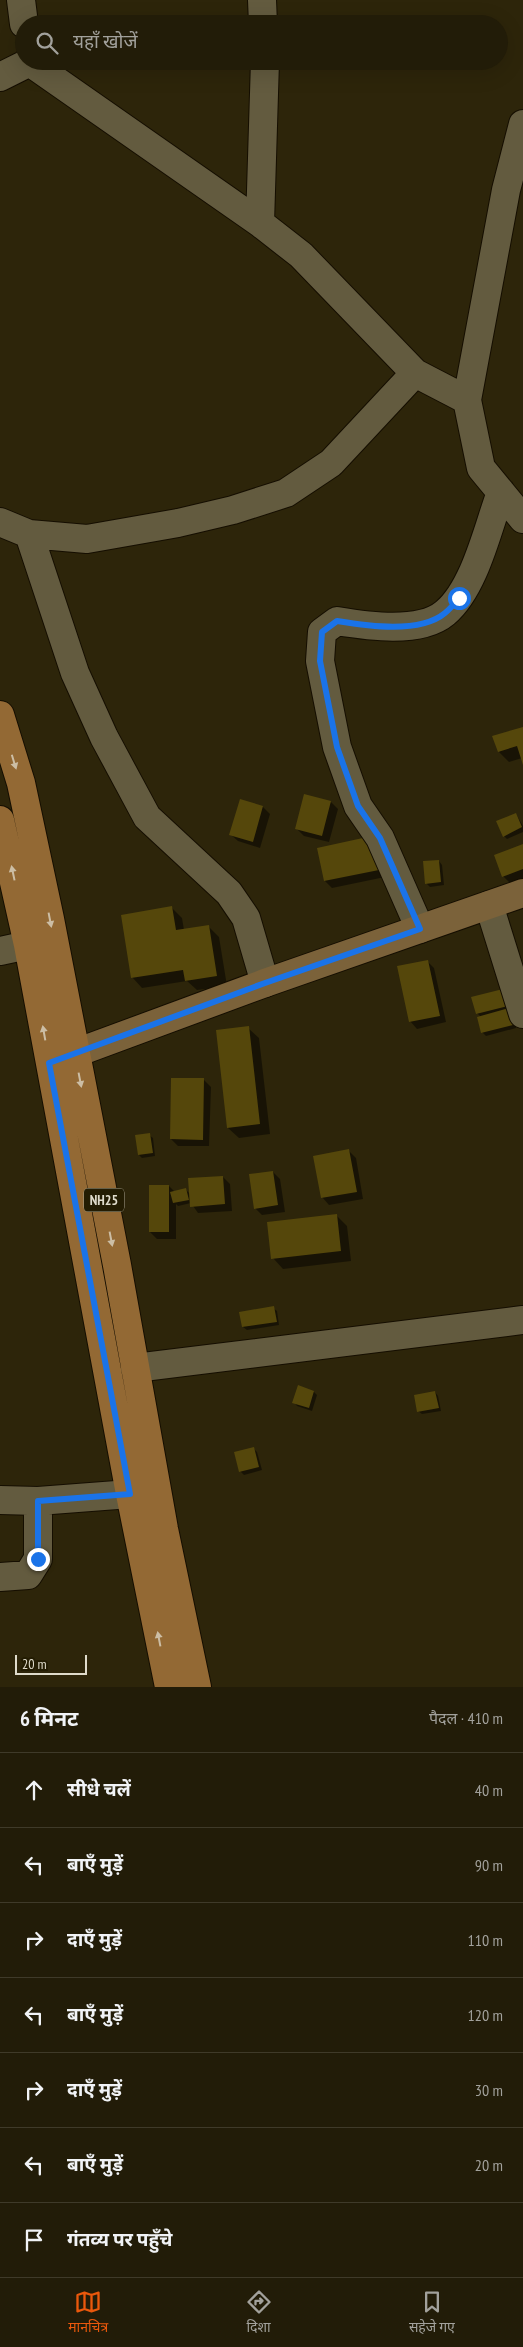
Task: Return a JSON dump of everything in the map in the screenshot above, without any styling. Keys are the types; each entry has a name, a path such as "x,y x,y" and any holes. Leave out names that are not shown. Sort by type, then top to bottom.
{"main road":[{"name":"NH25","path":"0,715 21,783 50,919 164,1529 197,1687"},
{"name":"NH25","path":"0,820 28,945 130,1494 169,1687"}],"street":[{"path":"21,0 23,15"},
{"path":"262,0 263,15"},
{"path":"0,77 15,69"},
{"path":"40,70 260,223 301,255 415,373 467,400"},
{"path":"260,223 265,70"},
{"path":"523,124 506,190 467,400 481,468 523,519"},
{"path":"0,522 29,534 87,539 178,523 233,510 286,493 331,463 415,373"},
{"path":"420,929 380,838 358,806 337,747 320,661 322,632 337,621 365,626 399,627 424,622 444,614 459,598 474,568 501,492"},
{"path":"29,534 75,673 104,737 147,817 229,893 246,918 265,983"},
{"path":"49,1063 265,983 523,893"},
{"path":"489,905 523,1014"},
{"path":"0,951 28,945"},
{"path":"135,1368 523,1320"},
{"path":"0,1500 38,1501 130,1494"},
{"path":"0,1577 28,1575 38,1559 38,1501"}],"building":[{"path":"523,727 523,765 517,746 498,752 492,736"},
{"path":"304,794 331,801 322,836 295,829"},
{"path":"240,799 263,806 253,842 229,835"},
{"path":"516,813 522,827 503,837 496,821"},
{"path":"372,836 379,870 324,881 317,848"},
{"path":"523,844 523,869 502,877 494,855"},
{"path":"439,860 441,882 425,884 423,861"},
{"path":"172,906 176,930 209,925 217,976 185,981 183,970 131,978 121,915"},
{"path":"428,960 440,1016 409,1022 397,966"},
{"path":"503,989 508,1006 476,1014 471,997"},
{"path":"509,1008 513,1025 481,1033 477,1017"},
{"path":"249,1026 260,1124 227,1128 216,1030"},
{"path":"171,1078 204,1078 203,1140 170,1139"},
{"path":"150,1133 153,1153 138,1155 135,1135"},
{"path":"349,1149 357,1192 321,1198 313,1156"},
{"path":"273,1171 278,1205 254,1209 249,1174"},
{"path":"223,1176 225,1204 190,1207 188,1178"},
{"path":"149,1185 169,1185 169,1232 149,1232"},
{"path":"186,1188 189,1200 173,1203 170,1192"},
{"path":"337,1214 341,1251 271,1259 267,1222"},
{"path":"274,1306 277,1322 242,1327 239,1312"},
{"path":"298,1385 314,1391 309,1408 292,1403"},
{"path":"435,1391 439,1408 417,1412 414,1395"},
{"path":"254,1447 259,1467 239,1472 234,1452"}],"route":[{"path":"38,1559 38,1501 130,1494 109,1372 49,1063 265,983 420,929 380,838 358,806 337,747 320,661 322,632 337,621 365,626 399,627 424,622 444,614 459,598"}]}
